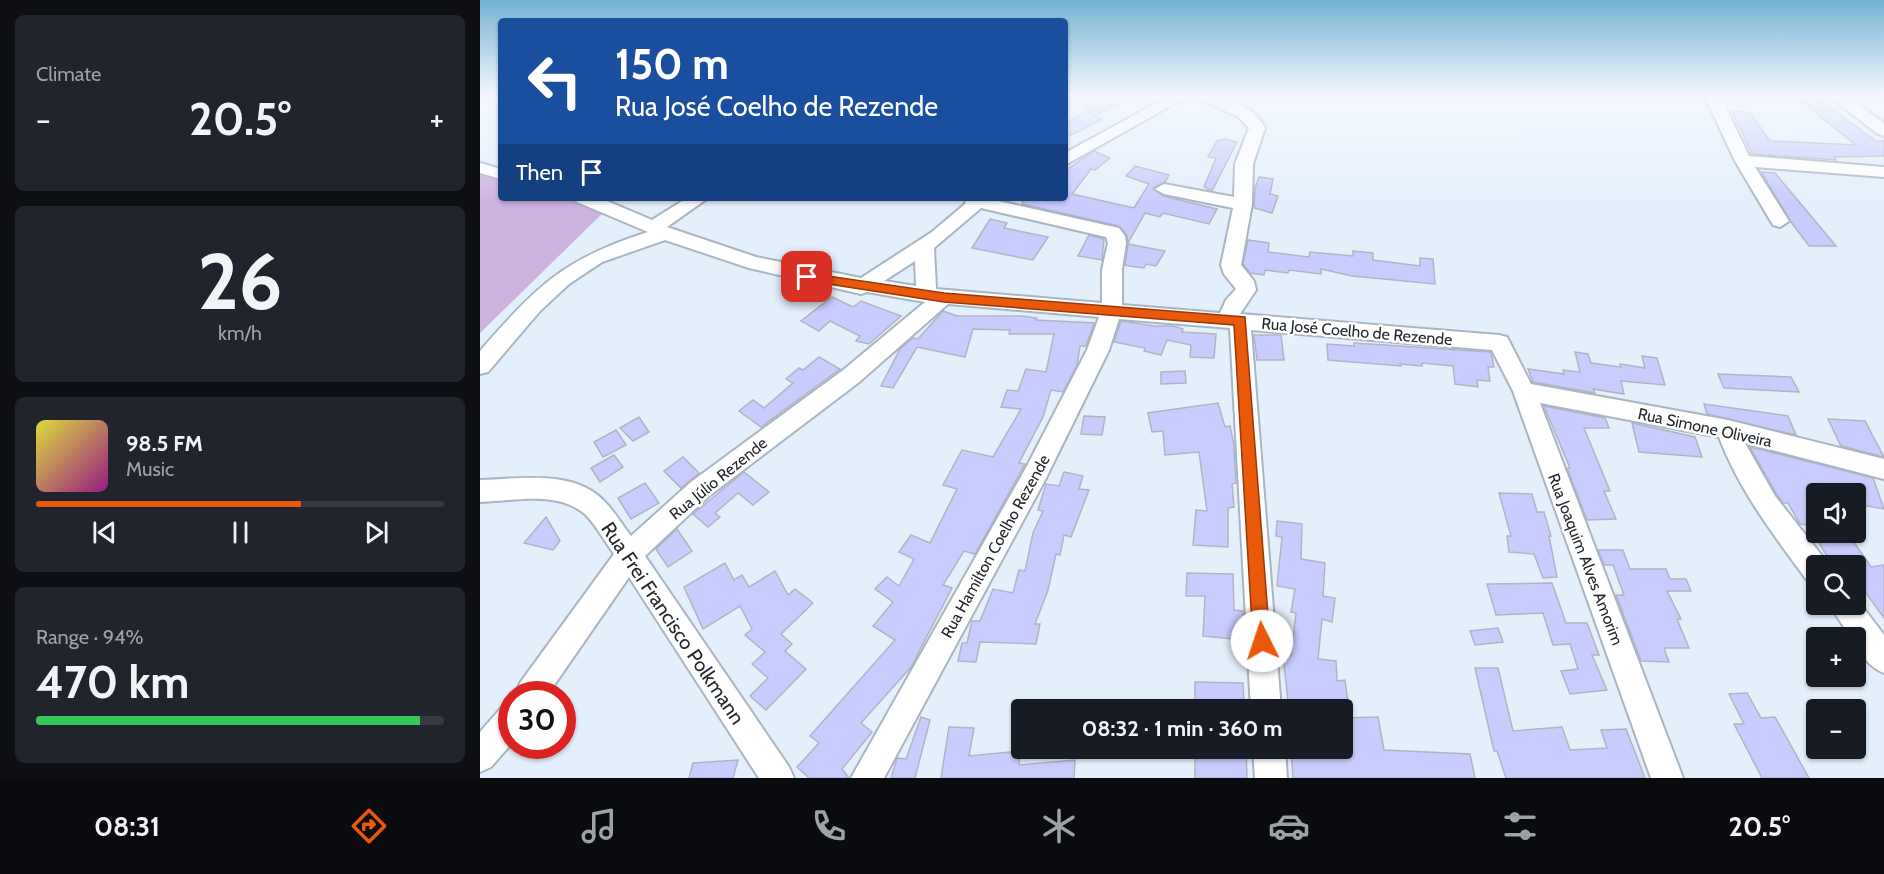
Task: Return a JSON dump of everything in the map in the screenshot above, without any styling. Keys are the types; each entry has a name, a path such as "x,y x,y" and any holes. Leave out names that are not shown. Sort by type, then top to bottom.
{"street":[{"path":"1076,148 1106,131"},
{"path":"1076,148 1109,131"},
{"path":"1257,131 1244,164 1243,204 1231,265 1234,274 1244,281 1246,290 1233,305 1265,699"},
{"path":"1729,131 1743,161 1780,221"},
{"path":"1743,161 1884,172"},
{"path":"480,168 498,173"},
{"path":"1164,189 1243,204"},
{"name":"Rua José Coelho de Rezende","path":"592,201 611,207 691,244 785,273 861,286 935,296 1499,343"},
{"path":"480,366 548,292 594,259 660,230 695,201"},
{"path":"861,286 924,246 983,202"},
{"name":"Rua Hamilton Coelho Rezende","path":"867,778 1036,473 1098,350 1112,309 1112,270 1117,243 1116,236 1112,232 983,202"},
{"path":"594,259 691,244"},
{"path":"924,246 935,296"},
{"name":"Rua Júlio Rezende","path":"540,681 629,554 700,489 850,377 935,296"},
{"name":"Rua Joaquim Alves Amorim","path":"1499,343 1524,391 1667,778"},
{"name":"Rua Simone Oliveira","path":"1524,391 1728,429 1884,469"},
{"path":"1728,429 1733,446 1761,496 1806,557"},
{"name":"Rua Frei Francisco Polkmann","path":"480,491 556,489 578,497 595,508 629,554 778,778"},
{"path":"1850,615 1884,659"},
{"path":"480,756 498,735"},
{"path":"1270,759 1271,778"}],"shaded area":[{"path":"480,171 498,176 498,201 581,201 607,209 480,333"}],"building":[{"path":"1068,131 1079,131 1068,137"},
{"path":"1741,131 1763,131 1770,141 1856,145 1839,131 1863,131 1876,141 1884,141 1884,156 1835,157 1836,160 1752,154"},
{"path":"1224,139 1237,142 1212,191 1204,187 1216,158 1208,157 1217,141"},
{"path":"1094,151 1110,158 1095,170 1091,169 1072,194 1134,208 1149,184 1126,176 1135,166 1169,175 1165,182 1153,188 1163,196 1217,209 1209,224 1163,213 1160,217 1145,213 1128,243 1127,235 1119,226 1022,204 1022,201 1068,201 1068,169"},
{"path":"1761,172 1775,173 1836,246 1809,246 1791,222"},
{"path":"1259,177 1273,179 1270,194 1278,196 1272,213 1254,208 1255,188"},
{"path":"990,219 1007,223 1004,228 1048,237 1033,260 972,248"},
{"path":"1089,235 1104,239 1102,260 1078,256"},
{"path":"1248,240 1269,243 1268,252 1309,257 1310,252 1353,256 1353,251 1373,253 1373,260 1420,266 1420,258 1433,259 1435,284 1352,276 1321,269 1321,274 1289,270 1288,273 1265,270 1264,275 1250,273 1243,264"},
{"path":"1128,244 1165,251 1156,266 1146,264 1144,268 1129,266 1125,265"},
{"path":"832,297 853,307 861,301 901,316 869,344 856,341 860,336 830,321 819,331 801,321"},
{"path":"943,311 957,316 1022,316 1037,318 1036,320 1094,323 1086,346 1080,346 1077,365 1063,392 1051,390 1043,417 1019,463 1025,464 975,554 964,551 943,585 952,588 911,667 861,723 872,732 842,769 849,778 809,778 797,767 819,743 810,736 895,640 873,626 893,602 875,589 887,577 899,586 914,559 899,552 911,535 930,543 957,489 943,485 962,450 993,457 1021,409 1001,407 1007,390 1018,391 1026,369 1046,372 1054,334 1009,334 1010,330 973,329 965,357 917,347 893,388 881,386 900,349 913,338 918,339"},
{"path":"1121,321 1154,326 1173,326 1183,329 1182,332 1216,334 1214,358 1190,357 1191,345 1167,340 1161,355 1144,351 1145,348 1114,342"},
{"path":"1254,335 1281,335 1284,360 1257,360"},
{"path":"1354,343 1491,352 1494,367 1488,367 1490,381 1477,380 1478,387 1455,384 1453,366 1422,363 1422,366 1400,364 1401,366 1328,360 1327,344 1354,346"},
{"path":"1575,352 1588,354 1591,363 1621,367 1620,364 1645,368 1642,356 1657,358 1665,385 1621,381 1624,394 1593,389 1595,393 1533,382 1528,369 1564,374 1563,370 1580,372"},
{"path":"819,357 840,369 761,427 739,411 753,400 764,408 793,383 786,379 799,368 803,370"},
{"path":"1185,371 1186,383 1161,384 1161,372"},
{"path":"1718,374 1791,377 1799,392 1724,388"},
{"path":"1218,403 1225,427 1230,426 1234,445 1236,483 1232,484 1234,507 1228,508 1228,547 1193,545 1196,510 1207,511 1199,452 1165,455 1163,431 1152,432 1148,413"},
{"path":"1704,404 1788,416 1796,435 1707,414"},
{"path":"1544,406 1605,418 1609,428 1584,428 1610,491 1604,491 1616,519 1587,520 1567,468 1570,468"},
{"path":"1084,416 1105,417 1102,435 1081,434"},
{"path":"639,417 649,432 633,441 620,428"},
{"path":"1828,419 1865,421 1884,457 1841,446"},
{"path":"1632,423 1695,437 1702,457 1639,452"},
{"path":"616,430 626,445 603,457 594,442"},
{"path":"1750,447 1873,478 1884,509 1866,506 1866,483 1806,483 1806,525 1800,524 1788,503 1783,503"},
{"path":"614,455 623,467 600,482 591,468"},
{"path":"683,457 699,473 681,488 664,471"},
{"path":"744,472 769,492 753,505 738,493 715,513 720,517 708,527 693,514"},
{"path":"1064,472 1083,476 1079,489 1089,490 1071,537 1064,535 1060,555 1056,554 1048,590 1035,624 1040,624 1036,644 980,642 976,662 958,661 962,643 967,643 972,621 980,621 993,589 1013,593 1019,570 1025,571 1033,533 1043,511 1038,510 1046,484 1059,486"},
{"path":"645,483 659,503 631,519 618,498"},
{"path":"1499,493 1532,494 1537,512 1544,512 1551,536 1549,536 1557,577 1543,578 1534,554 1509,552 1507,536 1511,536"},
{"path":"546,517 560,541 553,550 524,543"},
{"path":"1277,521 1302,524 1301,559 1325,563 1323,596 1335,598 1332,622 1322,619 1318,659 1336,661 1337,681 1345,680 1348,699 1288,699 1283,656 1291,656 1296,613 1291,612 1295,589 1277,586 1282,537 1276,536"},
{"path":"677,529 692,551 668,567 656,549"},
{"path":"1819,543 1855,543 1863,555 1826,555"},
{"path":"1598,550 1623,550 1630,569 1666,569 1670,579 1686,579 1691,591 1667,591 1681,619 1677,619 1689,648 1664,648 1669,662 1641,661 1616,595 1624,595 1613,565 1604,565"},
{"path":"1866,560 1871,567 1884,565 1884,618 1866,593"},
{"path":"725,563 734,580 742,575 749,587 775,571 788,595 795,589 813,603 781,634 792,644 785,651 806,669 766,710 750,696 768,678 752,664 765,652 745,635 752,629 740,606 703,629 684,587"},
{"path":"1187,573 1233,574 1234,610 1243,611 1244,640 1203,636 1205,596 1186,596"},
{"path":"1552,583 1566,623 1587,623 1599,655 1592,655 1607,690 1570,694 1561,671 1578,669 1570,644 1553,645 1543,613 1496,615 1487,584"},
{"path":"1498,628 1503,642 1475,645 1470,631"},
{"path":"1475,668 1498,668 1513,731 1562,727 1570,750 1607,748 1601,730 1626,729 1645,778 1506,778 1497,751 1494,751"},
{"path":"1195,682 1243,683 1244,699 1195,699"},
{"path":"1747,693 1761,718 1775,717 1809,778 1762,778 1734,724 1744,724 1729,694"},
{"path":"921,717 930,720 915,778 891,778 897,758 906,759"},
{"path":"1378,717 1384,750 1470,754 1475,778 1293,778 1292,759 1353,759 1353,718"},
{"path":"949,727 974,728 969,756 1011,752 1011,759 1019,759 1019,765 1075,760 1074,778 941,778"},
{"path":"1195,759 1246,759 1247,778 1195,778"},
{"path":"738,760 733,778 689,778 693,763"}],"route":[{"path":"807,277 944,297 1240,321 1262,641"}]}
